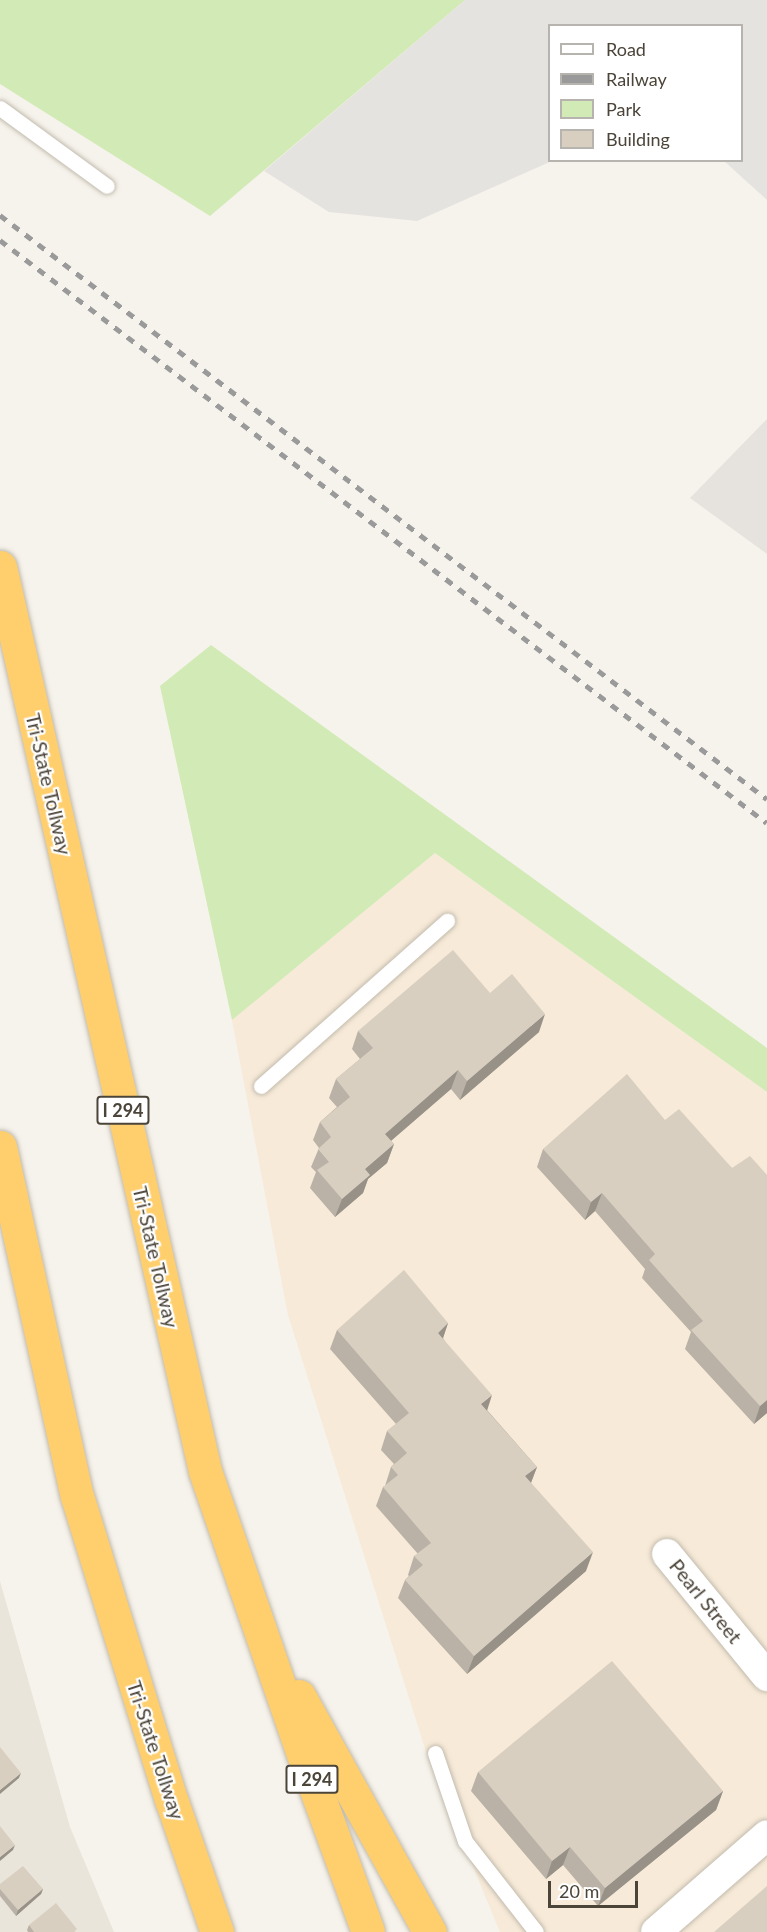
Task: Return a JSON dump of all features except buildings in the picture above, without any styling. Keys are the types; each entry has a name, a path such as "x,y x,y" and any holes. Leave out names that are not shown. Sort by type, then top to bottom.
{"highway":[{"name":"Tri-State Tollway","path":"2,579 205,1471 368,1932"},
{"name":"Tri-State Tollway","path":"0,1147 77,1496 172,1802 217,1932"},
{"path":"258,1624 430,1932"}],"street":[{"name":"Pearl Street","path":"667,1554 767,1676"},
{"path":"656,1932 767,1835"}],"lane":[{"path":"0,108 108,186"},
{"path":"261,1086 447,921"},
{"path":"435,1753 465,1841 536,1932"}],"shaded area":[{"path":"465,0 767,0 767,200 725,162 743,162 743,24 548,24 550,162 417,221 329,212 264,171"},
{"path":"767,419 767,554 690,498"},
{"path":"435,853 767,1092 767,1932 500,1932 428,1758 288,1315 232,1020"},
{"path":"0,1581 70,1827 114,1932 0,1932"}],"green space":[{"path":"0,0 465,0 210,216 0,84"},
{"path":"211,645 767,1048 767,1092 435,853 232,1020 160,686"}],"railway":[{"path":"0,215 767,799"},
{"path":"0,240 767,823"}]}
